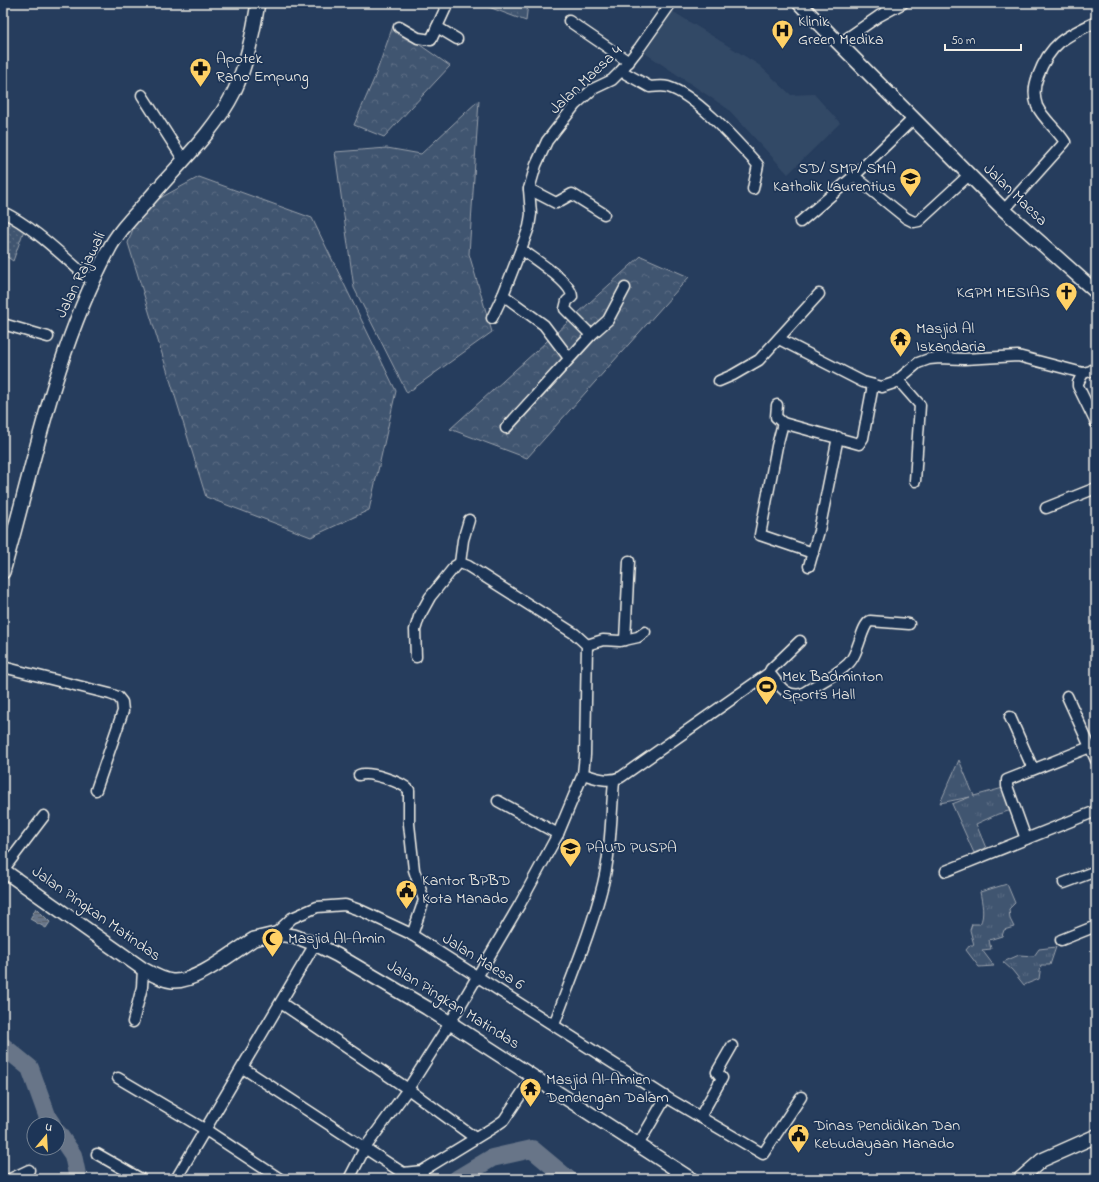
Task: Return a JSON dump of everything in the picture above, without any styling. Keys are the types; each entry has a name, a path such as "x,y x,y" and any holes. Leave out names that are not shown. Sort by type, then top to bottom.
{"street":[{"name":"Jalan Rajawali","path":"3,572 68,341 92,281 109,249 124,228 206,133 234,92 252,40 258,3"},
{"path":"399,27 418,38 429,40 433,38 448,3"},
{"name":"Jalan Maesa 4","path":"492,318 503,295 529,227 531,214 529,207 529,189 536,165 547,141 567,114 593,89 612,80 621,71 671,3"},
{"name":"Jalan Maesa","path":"799,3 1004,210 1096,292"},
{"path":"840,43 879,16 904,3"},
{"path":"569,21 629,62"},
{"path":"1004,210 1065,142 1037,106 1034,94 1035,85 1044,61 1055,45 1069,35 1096,22"},
{"path":"437,28 456,39"},
{"path":"621,71 650,87 668,87 694,101 735,139 758,165 753,189"},
{"path":"142,95 183,159"},
{"path":"800,222 854,176 914,118"},
{"path":"854,176 906,218 914,222 919,221 969,175"},
{"path":"529,189 556,203 572,194 604,214"},
{"path":"3,212 16,218 38,234 92,281"},
{"path":"521,248 546,267 570,290 572,297 567,301 565,309 591,335"},
{"path":"506,428 569,358 608,320 625,288"},
{"path":"719,381 759,360 819,294"},
{"path":"503,295 544,325 569,358"},
{"path":"3,324 48,336"},
{"path":"779,339 854,378 882,387 898,380 918,363 929,359 1018,356 1083,373 1091,371 1096,367"},
{"path":"1083,373 1078,386 1096,423"},
{"path":"898,380 920,405 915,481"},
{"path":"777,406 776,417 783,423 838,437 856,444 863,441 873,385"},
{"path":"783,423 777,446 760,535 813,553"},
{"path":"809,566 820,531 838,437"},
{"path":"1046,508 1096,488"},
{"path":"416,657 414,630 419,617 430,597 449,572 460,563 461,548 469,520"},
{"path":"625,640 629,561"},
{"path":"349,1179 365,1148 408,1089 450,1023 520,904 558,834 583,774 586,750 587,645 575,634 468,566 460,563"},
{"path":"769,673 787,693 793,696 802,694 849,663 862,640 864,627 870,620 909,624"},
{"path":"587,645 598,640 618,642 638,637 645,632"},
{"path":"583,774 614,781 769,673 771,669 800,641"},
{"path":"3,667 110,694 118,697 122,702 123,711 96,790"},
{"path":"1067,696 1096,760"},
{"path":"1010,717 1033,769"},
{"path":"1026,839 1006,783 1007,780 1090,747"},
{"path":"359,775 374,775 401,784 409,790 414,870 424,900 412,935"},
{"path":"554,1025 592,920 603,883 608,857 614,781"},
{"path":"498,801 558,834"},
{"path":"946,871 1096,811"},
{"path":"3,870 44,816"},
{"name":"Jalan Pingkan Matindas","path":"3,870 143,969 164,979 172,981 196,976 254,939 275,934 294,936 315,944 373,975 450,1023 532,1078 638,1145 674,1175 691,1179"},
{"path":"1064,883 1096,871"},
{"name":"Jalan Maesa 6","path":"275,934 292,918 317,907 345,905 362,911 412,935 666,1097 763,1154 801,1097"},
{"path":"1061,940 1096,926"},
{"path":"176,1179 315,944"},
{"path":"133,1022 142,987 143,969"},
{"path":"280,1004 408,1089 475,1138"},
{"path":"700,1117 722,1078 717,1072 732,1046"},
{"path":"243,1068 403,1174 413,1173 440,1161 504,1120 532,1078"},
{"path":"118,1078 206,1130 280,1179"},
{"path":"638,1145 666,1097"},
{"path":"1020,1179 1042,1160 1096,1136"},
{"path":"96,1154 141,1179"},
{"path":"10,1179 30,1170"}],"shaded area":[{"path":"672,11 759,65 791,95 814,94 840,123 788,174 728,109 645,53"},
{"path":"36,908 50,922 46,928 30,919"}],"green space":[{"path":"478,3 528,3 526,21"},
{"path":"393,26 450,66 384,137 354,125 374,79"},
{"path":"479,100 469,254 492,332 407,393 354,288 335,152 387,148 421,154"},
{"path":"199,177 312,218 396,391 369,510 311,537 206,497 128,243 140,209"},
{"path":"3,214 25,227 13,261 3,254"},
{"path":"641,256 689,277 527,458 450,429"},
{"path":"959,760 974,796 1003,788 1012,810 998,814 976,824 986,848 974,853 952,804 970,797 940,803"},
{"path":"1007,884 1015,903 1009,909 1010,919 1014,927 1004,930 1002,936 989,940 991,949 982,950 994,966 979,967 966,950 970,945 974,945 970,930 972,924 980,924 982,921 983,909 980,892"},
{"path":"1056,947 1050,965 1041,965 1039,979 1024,985 1012,970 1003,962 1019,955 1034,956 1039,949"}],"waterway":[{"path":"3,1046 30,1068 47,1116"},
{"path":"66,1145 73,1155 78,1179"},
{"path":"457,1179 492,1158 532,1149 568,1179"}],"place":[{"name":"Klinik Green Medika","path":"782,50"},
{"name":"Apotek Rano Empung","path":"200,88"},
{"name":"SD/ SMP/ SMA Katholik Laurentius","path":"911,198"},
{"name":"KGPM MESIAS","path":"1066,312"},
{"name":"Masjid Al Iskandaria","path":"901,358"},
{"name":"Mek Badminton Sports Hall","path":"767,706"},
{"name":"PAUD PUSPA","path":"570,868"},
{"name":"Kantor BPBD Kota Manado","path":"407,910"},
{"name":"Masjid Al-Amin","path":"272,958"},
{"name":"Masjid Al-Amien Dendengan Dalam","path":"531,1108"},
{"name":"Dinas Pendidikan Dan Kebudayaan Manado","path":"799,1154"}]}
